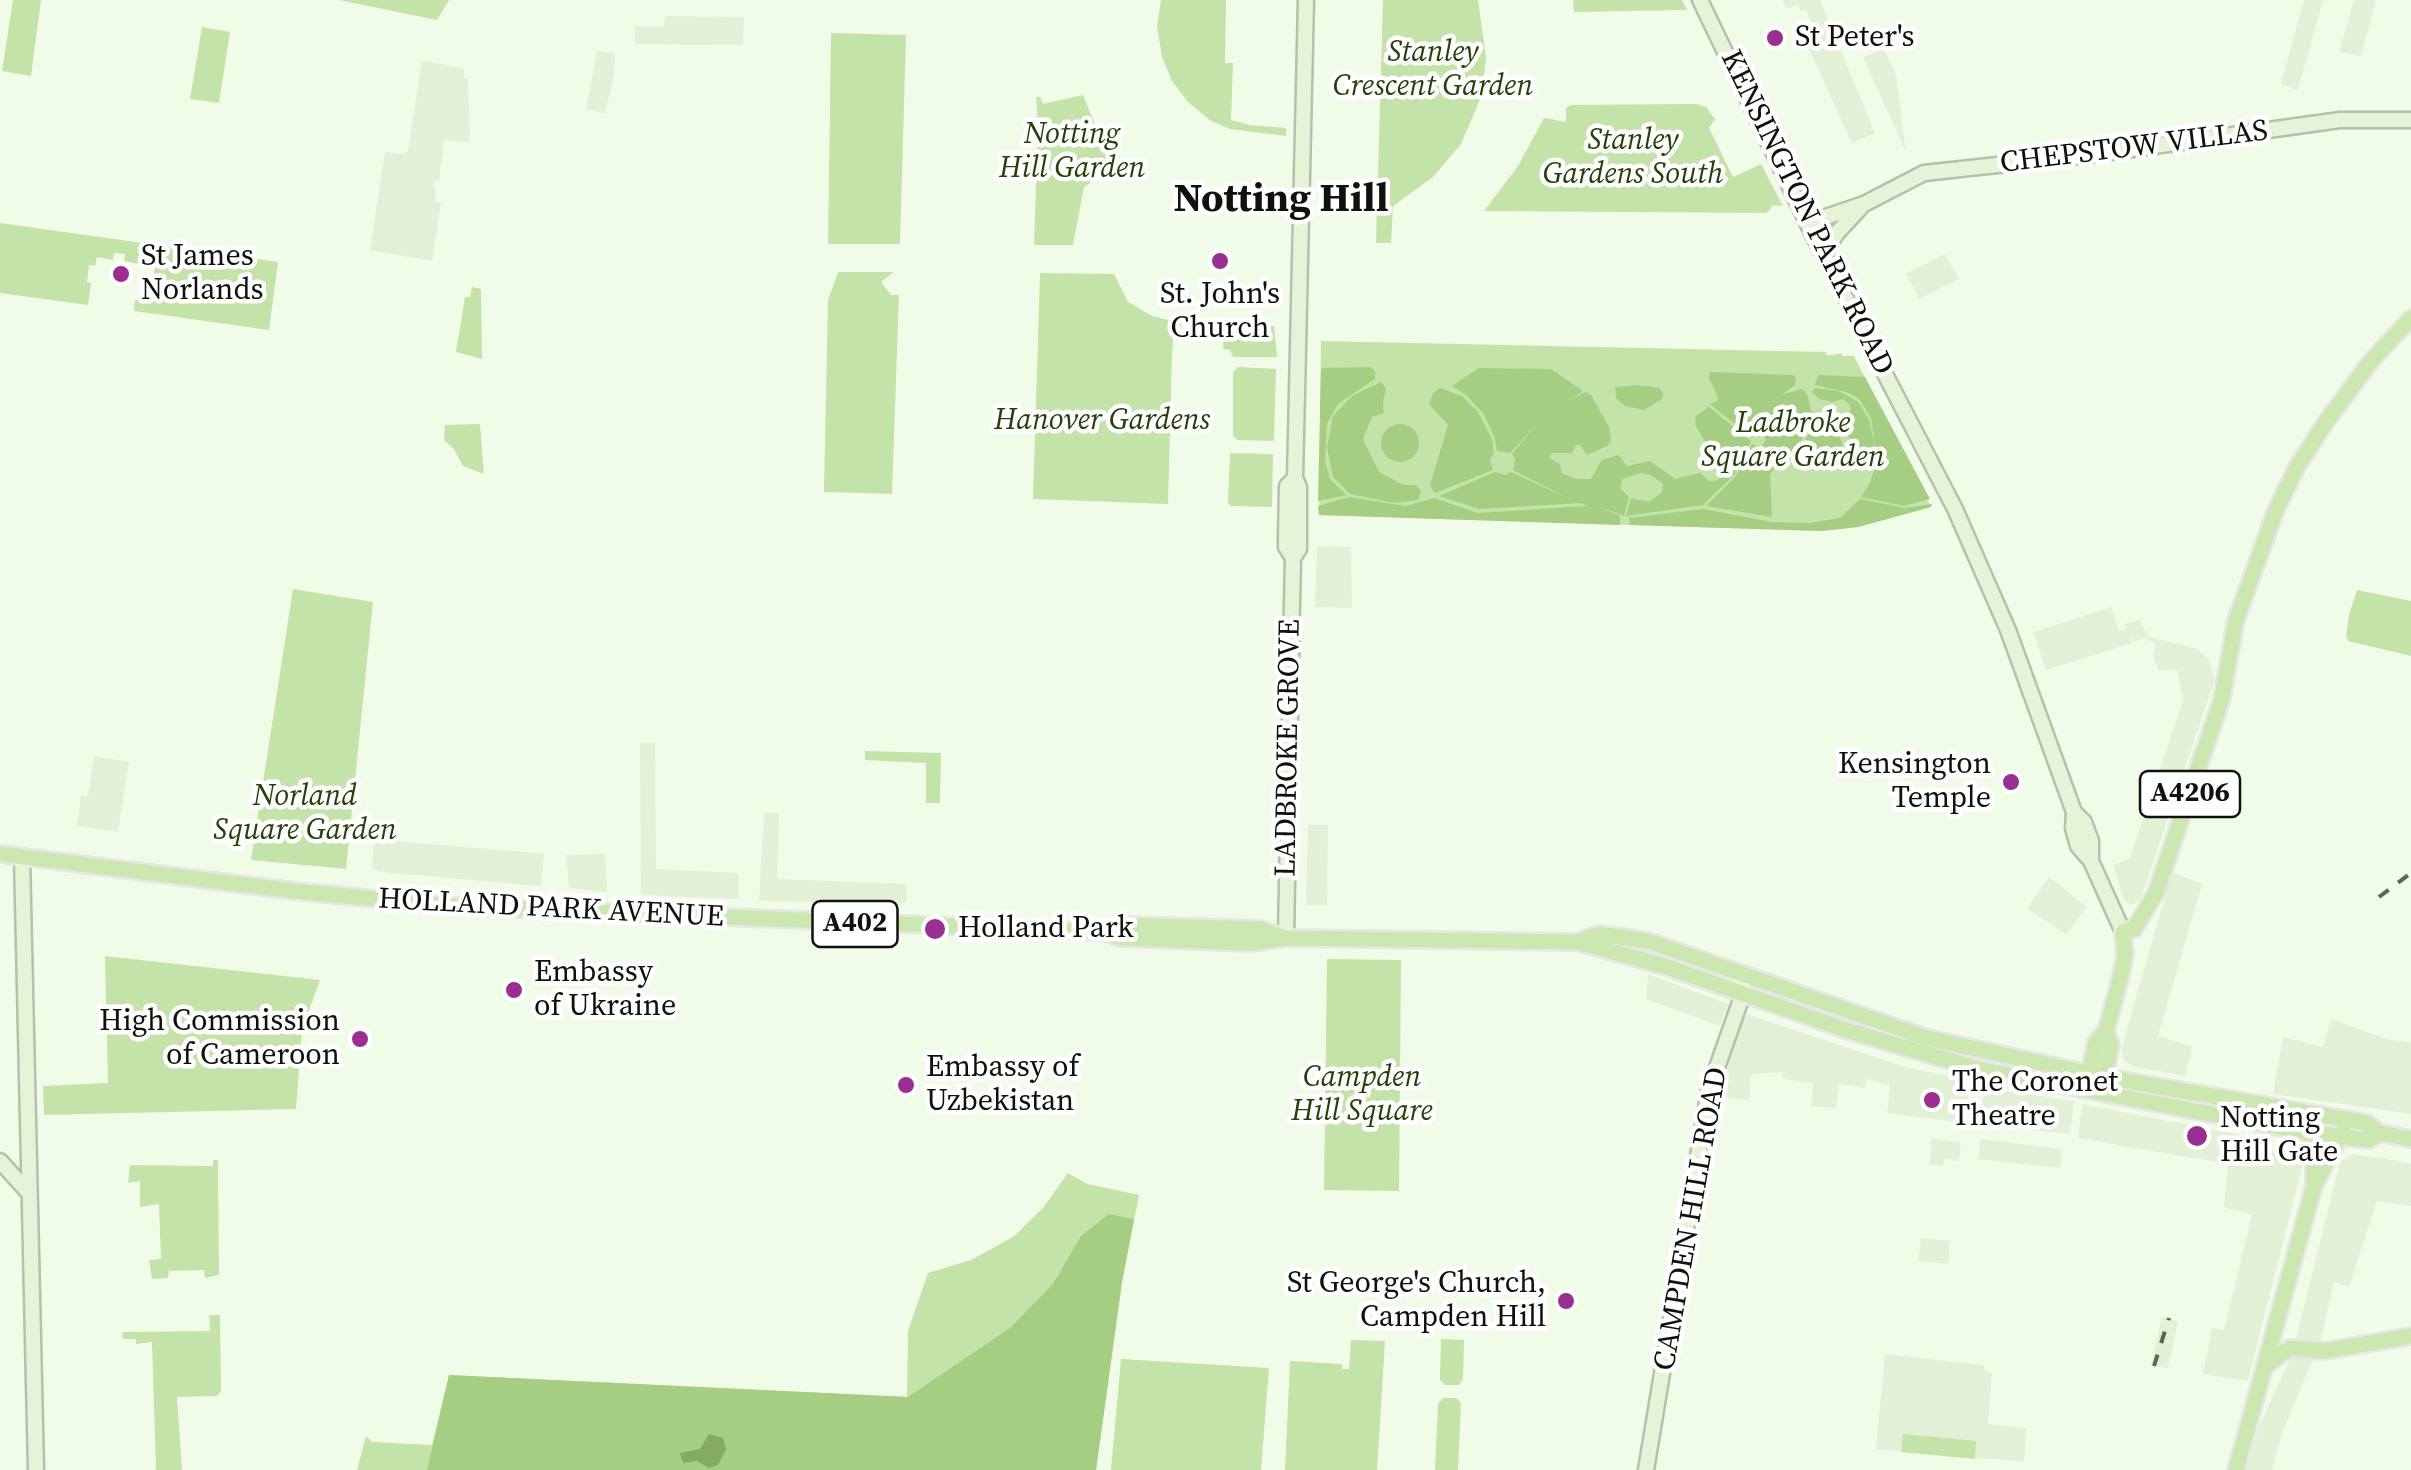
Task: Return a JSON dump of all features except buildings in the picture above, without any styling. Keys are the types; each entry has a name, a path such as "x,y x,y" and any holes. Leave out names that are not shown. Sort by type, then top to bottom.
{"main road":[{"name":"LADBROKE GROVE","path":"1286,938 1293,558 1286,548 1286,515 1288,486 1294,478 1306,0"},
{"name":"KENSINGTON PARK ROAD","path":"1700,0 1824,256 1963,526 2008,630 2074,812 2078,846 2090,861 2123,932"},
{"name":"CHEPSTOW VILLAS","path":"1808,223 1864,204 1924,173 2340,120 2411,120"},
{"name":"CHEPSTOW VILLAS","path":"1824,256 1836,234 1864,204"},
{"name":"A4206","path":"2123,932 2134,928 2156,892 2222,698 2231,642 2261,546 2292,474 2371,362 2411,318"},
{"name":"HOLLAND PARK AVENUE","path":"0,854 298,892 448,906 1104,932 1120,938 1251,943 1286,938 1620,945"},
{"path":"22,857 36,1470"},
{"path":"2094,1093 2097,1075 2111,1044 2106,1031 2125,956 2123,932"},
{"name":"A402","path":"1620,945 1667,946 1927,1038 2097,1075 2367,1122 2379,1133 2411,1139"},
{"name":"A402","path":"1620,945 1742,996 1937,1058 2094,1093 2308,1133 2369,1140 2379,1133"},
{"path":"1737,972 1744,984 1742,996"},
{"name":"CAMPDEN HILL ROAD","path":"1646,1470 1709,1090 1742,996"},
{"path":"2236,1470 2314,1186 2352,1120"},
{"path":"2308,1133 2314,1149 2314,1186"},
{"path":"0,1161 28,1193"},
{"path":"2280,1315 2290,1348"},
{"path":"2264,1367 2290,1348 2325,1351 2411,1336"}],"shaded area":[{"path":"1783,0 1820,0 1875,133 1852,143 1806,43 1818,38 1806,10 1800,11 1798,5 1786,9"},
{"path":"2304,0 2323,0 2298,90 2281,84"},
{"path":"2354,0 2376,0 2361,56 2339,52"},
{"path":"665,16 744,17 743,45 635,44 635,26 664,27"},
{"path":"1884,49 1896,75 1906,152 1863,57"},
{"path":"597,51 615,53 605,113 586,109"},
{"path":"422,61 464,68 464,78 468,79 470,143 444,140 439,181 434,181 433,188 435,202 441,203 432,261 370,250 385,152 408,151"},
{"path":"1945,254 1959,279 1920,299 1906,274"},
{"path":"1317,546 1351,547 1352,608 1315,607"},
{"path":"2111,607 2119,631 2127,629 2125,624 2139,620 2149,637 2197,649 2209,660 2215,679 2144,889 2139,901 2131,905 2124,900 2113,865 2130,858 2183,700 2177,669 2159,671 2153,656 2155,643 2145,638 2133,642 2129,633 2131,643 2046,670 2034,632"},
{"path":"640,743 655,743 656,869 738,873 738,899 641,895"},
{"path":"94,756 129,762 118,832 77,826 81,796 88,796"},
{"path":"764,813 779,813 777,879 906,884 906,903 759,901"},
{"path":"1308,825 1328,825 1327,905 1306,905"},
{"path":"374,839 544,854 541,886 379,872 372,868"},
{"path":"605,854 607,892 569,888 566,855"},
{"path":"2172,872 2202,884 2158,1036 2192,1047 2185,1076 2132,1066 2124,1060 2121,1050"},
{"path":"2049,877 2087,907 2066,934 2027,909"},
{"path":"1648,974 1728,1004 1720,1026 1646,999"},
{"path":"1746,1014 1902,1066 1960,1079 1969,1088 1964,1123 1887,1113 1890,1085 1866,1079 1865,1088 1839,1084 1836,1108 1811,1106 1813,1083 1783,1079 1783,1072 1751,1074 1749,1100 1719,1097 1721,1081"},
{"path":"2331,1019 2386,1039 2411,1042 2411,1114 2273,1094 2283,1037 2323,1047"},
{"path":"1984,1088 2074,1101 2070,1134 1981,1125"},
{"path":"2082,1104 2246,1136 2246,1144 2304,1159 2248,1381 2203,1374 2212,1328 2224,1330 2252,1215 2224,1207 2228,1164 2078,1138"},
{"path":"1932,1138 1961,1143 1959,1161 1945,1159 1943,1166 1929,1165"},
{"path":"1980,1139 2062,1149 2060,1168 1978,1159"},
{"path":"2353,1154 2411,1163 2411,1206 2377,1201 2349,1287 2334,1282 2320,1343 2295,1343 2340,1162"},
{"path":"1921,1238 1950,1241 1948,1264 1918,1261"},
{"path":"2162,1317 2178,1321 2168,1368 2151,1366"},
{"path":"1885,1354 1983,1365 1992,1373 1988,1424 2026,1428 2024,1462 1876,1449"},
{"path":"2292,1355 2313,1359 2283,1431 2272,1470 2246,1470 2258,1429"},
{"path":"709,1434 723,1438 726,1449 718,1465 709,1468 697,1461 683,1463 680,1453 700,1449"}],"green space":[{"path":"13,0 41,0 31,76 2,71"},
{"path":"339,0 449,0 437,20"},
{"path":"1161,0 1226,0 1225,63 1233,63 1231,120 1286,128 1286,136 1230,129 1211,121 1188,102 1172,81 1162,57 1157,26"},
{"name":"Stanley Crescent Garden","path":"1383,0 1478,0 1486,57 1482,95 1461,144 1433,177 1393,206 1391,243 1376,243"},
{"path":"1573,0 1682,0 1687,10 1574,12"},
{"path":"202,27 230,32 219,103 190,99"},
{"path":"831,33 906,35 900,244 828,244"},
{"name":"Notting Hill Garden","path":"1083,95 1094,122 1122,160 1084,187 1073,245 1034,245 1036,97 1043,104"},
{"name":"Stanley Gardens South","path":"1571,105 1706,107 1715,119 1709,128 1733,177 1761,164 1783,206 1773,205 1767,213 1484,211 1518,166 1544,118 1566,122 1566,108"},
{"path":"0,223 278,262 269,330 134,311 135,300 149,301 155,267 124,261 125,254 114,253 113,260 97,257 95,266 89,265 88,305 0,293"},
{"path":"838,272 894,272 881,282 891,295 899,295 892,494 824,492 828,300"},
{"name":"Hanover Gardens","path":"1040,273 1114,274 1128,302 1152,316 1181,323 1180,329 1174,329 1172,354 1168,504 1033,499"},
{"path":"472,287 481,289 482,359 456,352 465,297 470,297"},
{"path":"1224,324 1274,326 1277,357 1233,357 1230,350 1223,349"},
{"name":"Ladbroke Square Garden","path":"1321,341 1826,352 1854,356 1931,507 1858,527 1821,531 1319,515"},
{"path":"1238,367 1276,369 1274,441 1238,440 1233,436 1233,372"},
{"path":"1370,367 1375,371 1375,379 1338,404 1327,424 1325,461 1330,479 1346,495 1318,501 1321,368"},
{"path":"1479,368 1551,369 1583,391 1570,399 1586,392 1591,395 1609,427 1611,441 1587,455 1576,445 1572,453 1552,453 1549,458 1560,464 1562,473 1576,479 1591,479 1602,460 1619,455 1627,466 1650,461 1675,479 1700,473 1709,481 1716,481 1721,477 1722,452 1708,446 1695,425 1696,416 1709,407 1751,441 1735,474 1703,505 1626,516 1631,498 1649,502 1662,492 1663,484 1640,473 1622,479 1620,488 1629,497 1624,516 1600,507 1620,516 1620,525 1319,515 1318,506 1349,497 1406,506 1434,498 1478,513 1587,506 1581,503 1479,509 1439,496 1495,472 1511,472 1570,499 1513,470 1512,454 1537,424 1510,453 1497,451 1483,413 1452,386"},
{"path":"1710,372 1792,375 1796,377 1795,385 1781,395 1802,389 1807,394 1812,413 1805,422 1800,450 1790,455 1790,464 1778,464 1770,474 1772,517 1706,506 1736,476 1752,444 1761,447 1766,440 1756,431 1752,438 1710,404 1718,397"},
{"path":"1818,375 1865,377 1930,499 1904,506 1861,497 1877,459 1871,418 1860,400 1850,393 1815,385"},
{"path":"1381,382 1386,389 1384,413 1372,417 1363,439 1379,472 1403,485 1416,485 1421,492 1418,500 1394,503 1350,494 1333,477 1327,447 1333,416 1352,396"},
{"path":"1615,387 1659,388 1662,399 1644,410 1625,406 1616,398"},
{"path":"1440,388 1462,396 1478,412 1492,439 1494,453 1490,460 1493,470 1435,493 1430,485 1448,425 1429,404"},
{"path":"1815,388 1839,391 1858,402 1869,419 1875,447 1863,448 1848,437 1844,428 1849,404 1843,399 1819,399 1812,392"},
{"path":"480,424 484,474 463,466 444,440 445,425"},
{"path":"1400,424 1413,430 1419,443 1413,456 1400,462 1387,456 1381,443 1387,430"},
{"path":"1823,429 1837,435 1843,449 1837,463 1823,469 1809,463 1803,449 1809,435"},
{"path":"1230,453 1273,454 1272,507 1228,503"},
{"path":"1860,499 1905,508 1932,504 1858,527 1822,531 1630,525 1629,518 1703,509 1772,522 1809,523 1840,518"},
{"name":"Norland Square Garden","path":"293,589 373,602 346,869 251,860"},
{"path":"2357,590 2411,601 2411,656 2348,641 2349,615"},
{"path":"865,751 941,753 940,803 926,803 926,763 865,760"},
{"path":"105,956 320,980 302,1029 296,1109 44,1115 43,1086 108,1083"},
{"name":"Campden Hill Square","path":"1327,959 1401,960 1399,1191 1324,1190"},
{"path":"213,1160 218,1160 219,1275 205,1278 204,1270 169,1271 168,1278 152,1279 149,1260 161,1259 159,1204 140,1207 140,1181 128,1183 130,1165 213,1166"},
{"path":"1068,1173 1087,1184 1139,1195 1122,1282 1096,1470 357,1470 366,1436 372,1442 432,1445 449,1375 907,1397 908,1331 928,1273 971,1260 1013,1237 1043,1208"},
{"path":"1109,1214 1134,1219 1096,1470 427,1470 449,1375 908,1397 1010,1328 1053,1284 1081,1236"},
{"path":"209,1315 220,1315 221,1391 217,1396 177,1397 182,1470 156,1470 152,1342 136,1344 136,1339 123,1339 122,1332 210,1331"},
{"path":"1441,1339 1464,1340 1463,1379 1459,1385 1445,1385 1440,1380"},
{"path":"1351,1340 1385,1341 1377,1470 1285,1470 1290,1361 1342,1364 1342,1369 1349,1369"},
{"path":"1121,1359 1269,1368 1261,1470 1111,1470"},
{"path":"1443,1398 1456,1398 1461,1403 1458,1470 1435,1470 1438,1404"},
{"path":"1903,1434 1976,1441 1975,1459 1901,1452"}],"railway":[{"path":"2379,897 2411,873"},
{"path":"2154,1366 2169,1318"}],"place":[{"name":"St Peter's","path":"1775,38"},
{"name":"St. John's Church","path":"1220,261"},
{"name":"St James Norlands","path":"121,274"},
{"name":"Kensington Temple","path":"2011,782"},
{"name":"Holland Park","path":"935,929"},
{"name":"Embassy of Ukraine","path":"514,990"},
{"name":"High Commission of Cameroon","path":"360,1039"},
{"name":"Embassy of Uzbekistan","path":"906,1085"},
{"name":"The Coronet Theatre","path":"1932,1100"},
{"name":"Notting Hill Gate","path":"2197,1136"},
{"name":"St George's Church, Campden Hill","path":"1566,1301"}],"district":[{"name":"Notting Hill","path":"1281,201"}]}
